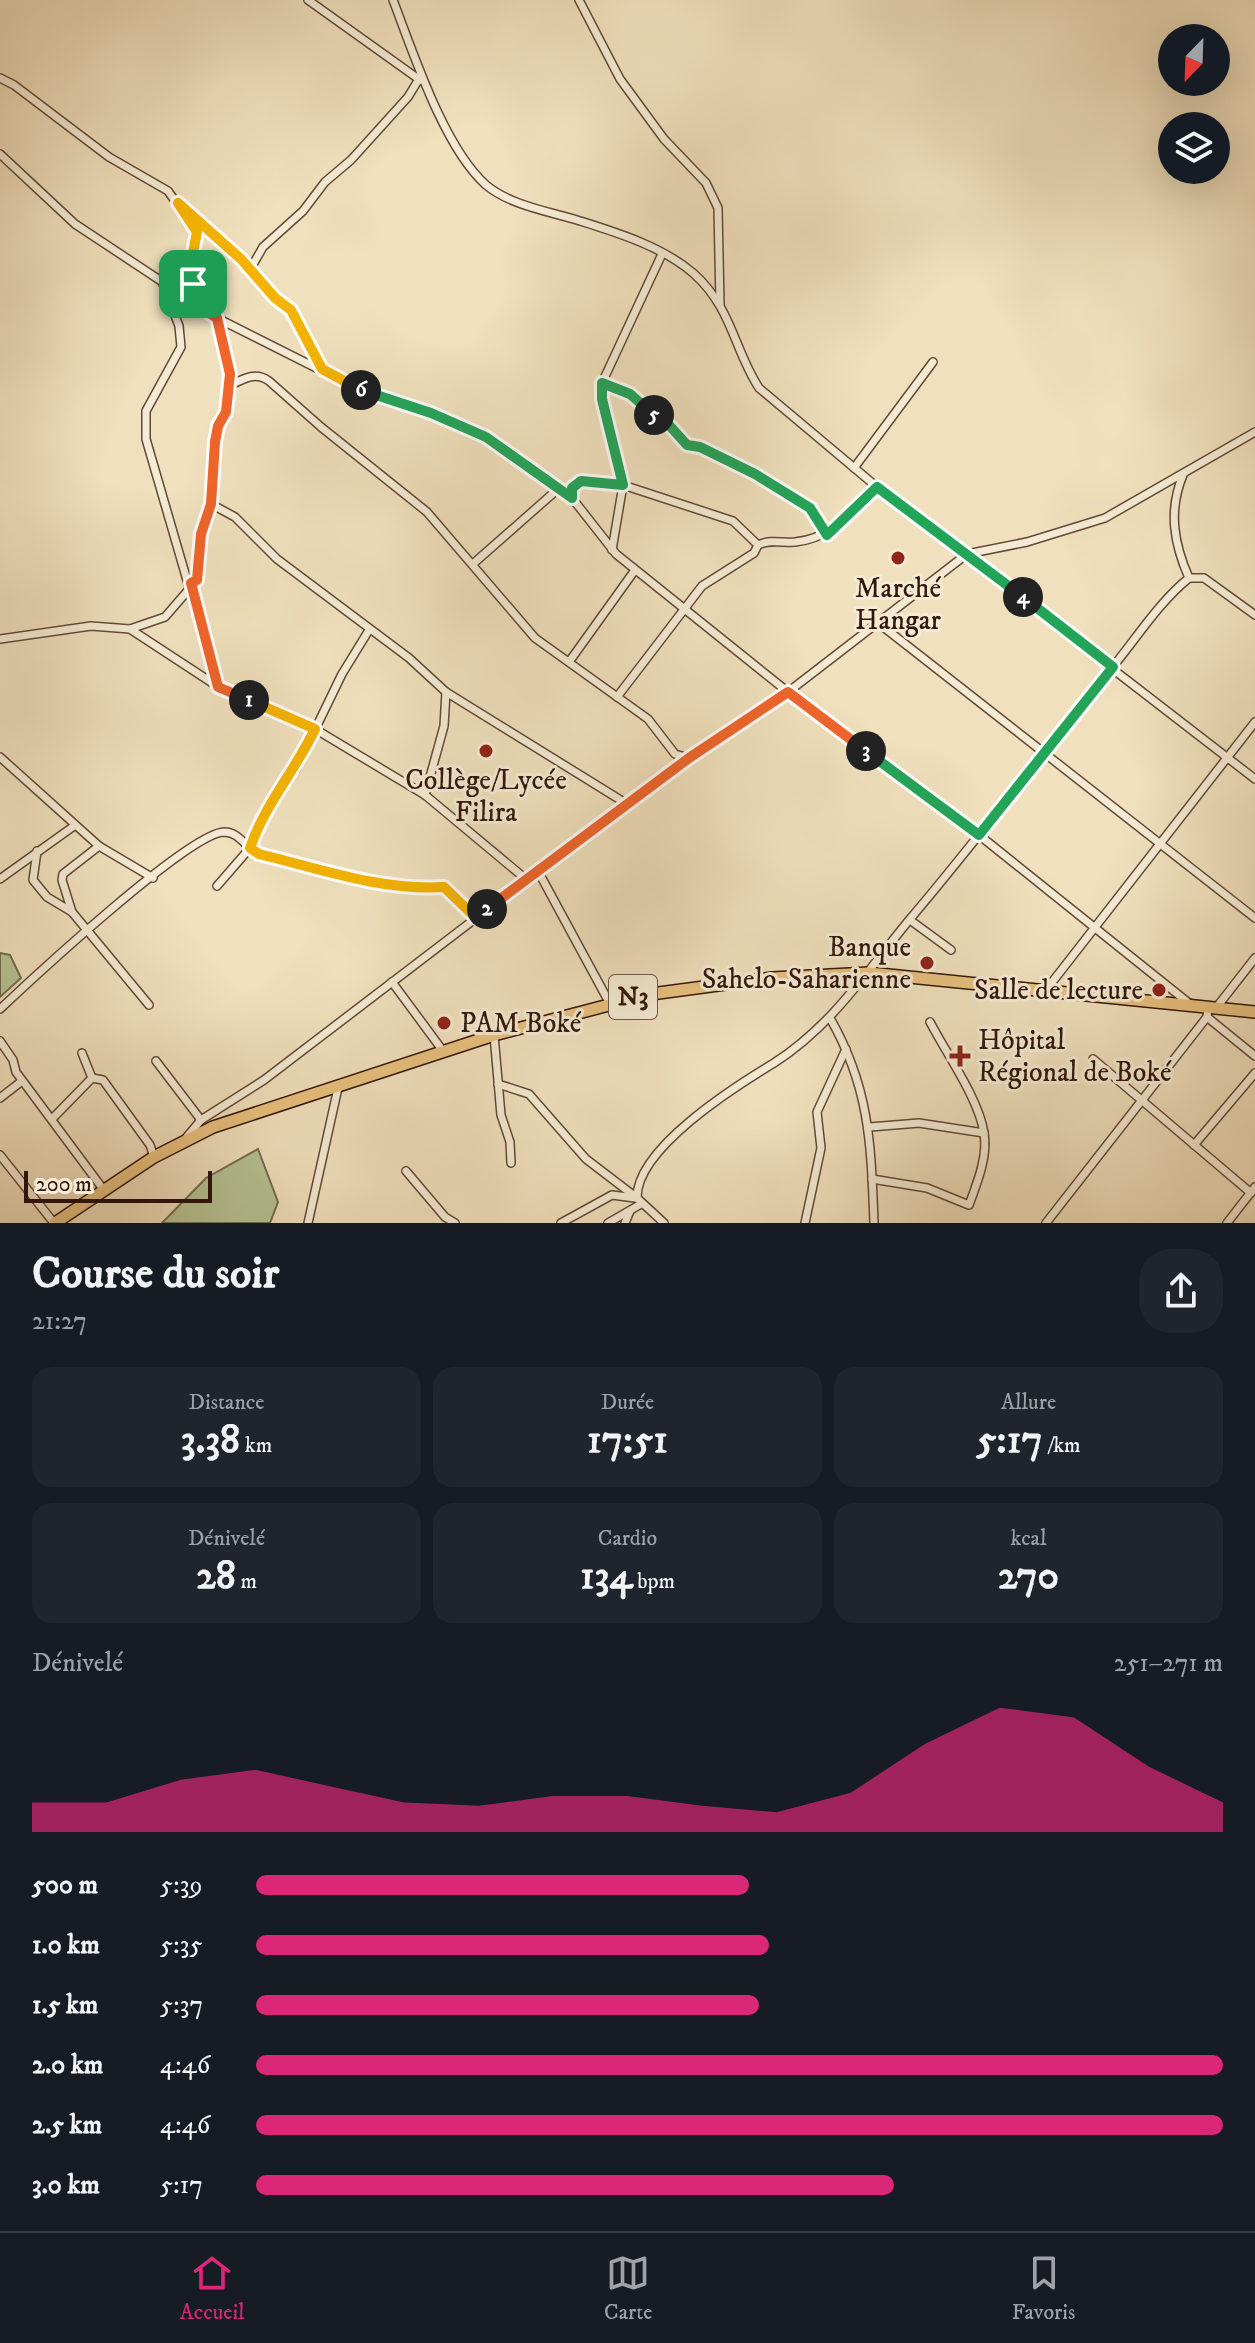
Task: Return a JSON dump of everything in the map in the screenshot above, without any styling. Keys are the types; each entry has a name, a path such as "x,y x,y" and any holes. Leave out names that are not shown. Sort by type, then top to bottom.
{"highway":[{"name":"N3","path":"55,1223 154,1157 213,1127 443,1051 609,1002 772,978 869,973 1192,1005 1211,1011 1255,1012"}],"street":[{"path":"308,0 422,81"},
{"path":"393,0 422,81 459,148 486,184 515,202 611,231 662,254 694,274 735,330 746,369 759,388 877,487 1255,779"},
{"path":"579,0 620,79 664,139 706,183 718,208 720,307"},
{"path":"0,78 14,85 117,162 168,191 197,232 192,258 194,281 187,298"},
{"path":"251,268 263,247 303,211 325,182 351,160 422,81"},
{"path":"0,154 75,224 217,318 364,392 431,413 486,437 572,498 612,550 635,570 788,692 979,835 1192,1005"},
{"path":"178,203 251,268 275,298 291,310 322,369"},
{"path":"612,550 623,485 602,399 602,383 662,254"},
{"path":"163,284 179,326 181,347 146,411 146,439 191,583 218,687"},
{"path":"0,639 91,626 130,629 165,617 191,583 197,580 201,534 211,504 215,442 218,426 226,412 229,386 229,360 217,318"},
{"path":"854,468 933,362"},
{"path":"229,386 249,376 262,376 269,381 427,512 474,563 535,638 648,719 675,754 689,758"},
{"path":"602,383 630,394 647,411 669,425 687,445 700,447 755,474 810,508 827,535"},
{"path":"185,1140 201,1120 264,1080 627,804 788,692 967,554 1027,542 1105,518 1255,432"},
{"path":"1183,475 1177,497 1174,540 1189,578"},
{"path":"572,498 572,488 581,481 623,485 733,521 758,545"},
{"path":"617,697 702,586 736,567 767,540 796,542 827,535 877,487"},
{"path":"474,563 558,489"},
{"path":"211,504 235,517 277,559 337,601 446,692 627,804"},
{"path":"569,662 635,570"},
{"path":"625,1223 639,1201 637,1186 645,1165 716,1099 804,1044 830,1018 1043,752 1189,578 1204,578 1255,615"},
{"path":"877,622 1161,841 1255,918"},
{"path":"130,629 218,687 315,729 425,795 527,880"},
{"path":"217,886 250,848 270,801 296,769 369,630"},
{"path":"425,795 444,726 446,692"},
{"path":"1046,990 1255,722"},
{"path":"0,757 99,846 153,878"},
{"path":"0,879 74,826"},
{"path":"0,1009 86,929 176,858 221,832 234,834 259,854 330,873 407,889 444,887 476,918"},
{"path":"72,912 63,874 99,846"},
{"path":"37,851 33,880 47,897 72,912 149,1005"},
{"path":"538,871 609,1002"},
{"path":"910,920 951,950"},
{"path":"1046,1223 1255,958"},
{"path":"392,982 443,1051"},
{"path":"1211,1011 1255,1056"},
{"path":"830,1018 847,1048 870,1127 874,1223"},
{"path":"872,1179 927,1188 969,1205 980,1175 984,1133 973,1104 930,1022"},
{"path":"494,1035 498,1084 511,1163"},
{"path":"0,1041 22,1081 53,1118 103,1189"},
{"path":"805,1223 821,1148 817,1112 847,1048"},
{"path":"82,1053 92,1078"},
{"path":"1093,1059 1194,1145 1253,1190 1227,1223"},
{"path":"156,1061 201,1120"},
{"path":"1194,1145 1255,1073"},
{"path":"53,1118 92,1078"},
{"path":"92,1078 103,1080 150,1145 154,1157"},
{"path":"0,1098 22,1081"},
{"path":"498,1084 529,1094 586,1159 664,1223"},
{"path":"308,1223 338,1088"},
{"path":"870,1127 919,1123 984,1133"},
{"path":"0,1155 55,1223"},
{"path":"406,1171 445,1217 455,1223"},
{"path":"561,1223 612,1195 639,1201"},
{"path":"608,1223 630,1211"}],"green space":[{"path":"0,953 10,955 21,978 0,997"},
{"path":"258,1149 278,1202 270,1223 162,1223 206,1178"}],"place":[{"name":"Marché Hangar","path":"898,558"},
{"name":"Collège/Lycée Filira","path":"486,751"},
{"name":"Banque Sahelo-Saharienne","path":"927,963"},
{"name":"Salle de lecture","path":"1159,990"},
{"name":"PAM Boké","path":"444,1023"},
{"name":"Hôpital Régional de Boké","path":"960,1056"}],"route":[{"path":"178,203 251,268 275,298 291,310 317,353 322,369 364,392 431,413 486,437 572,498 572,488 581,481 623,485 602,399 602,383 630,394 647,411 669,425 687,445 700,447 721,460 755,474 810,508 827,535 877,487 1113,667 979,835 788,692 689,758 476,918 470,916 444,887 407,889 259,854 250,848 258,822 270,801 296,769 315,729 218,687 191,583 197,580 201,534 211,504 215,442 218,426 226,412 230,374 217,318 187,298 193,284 192,258 197,232 178,203"}]}
